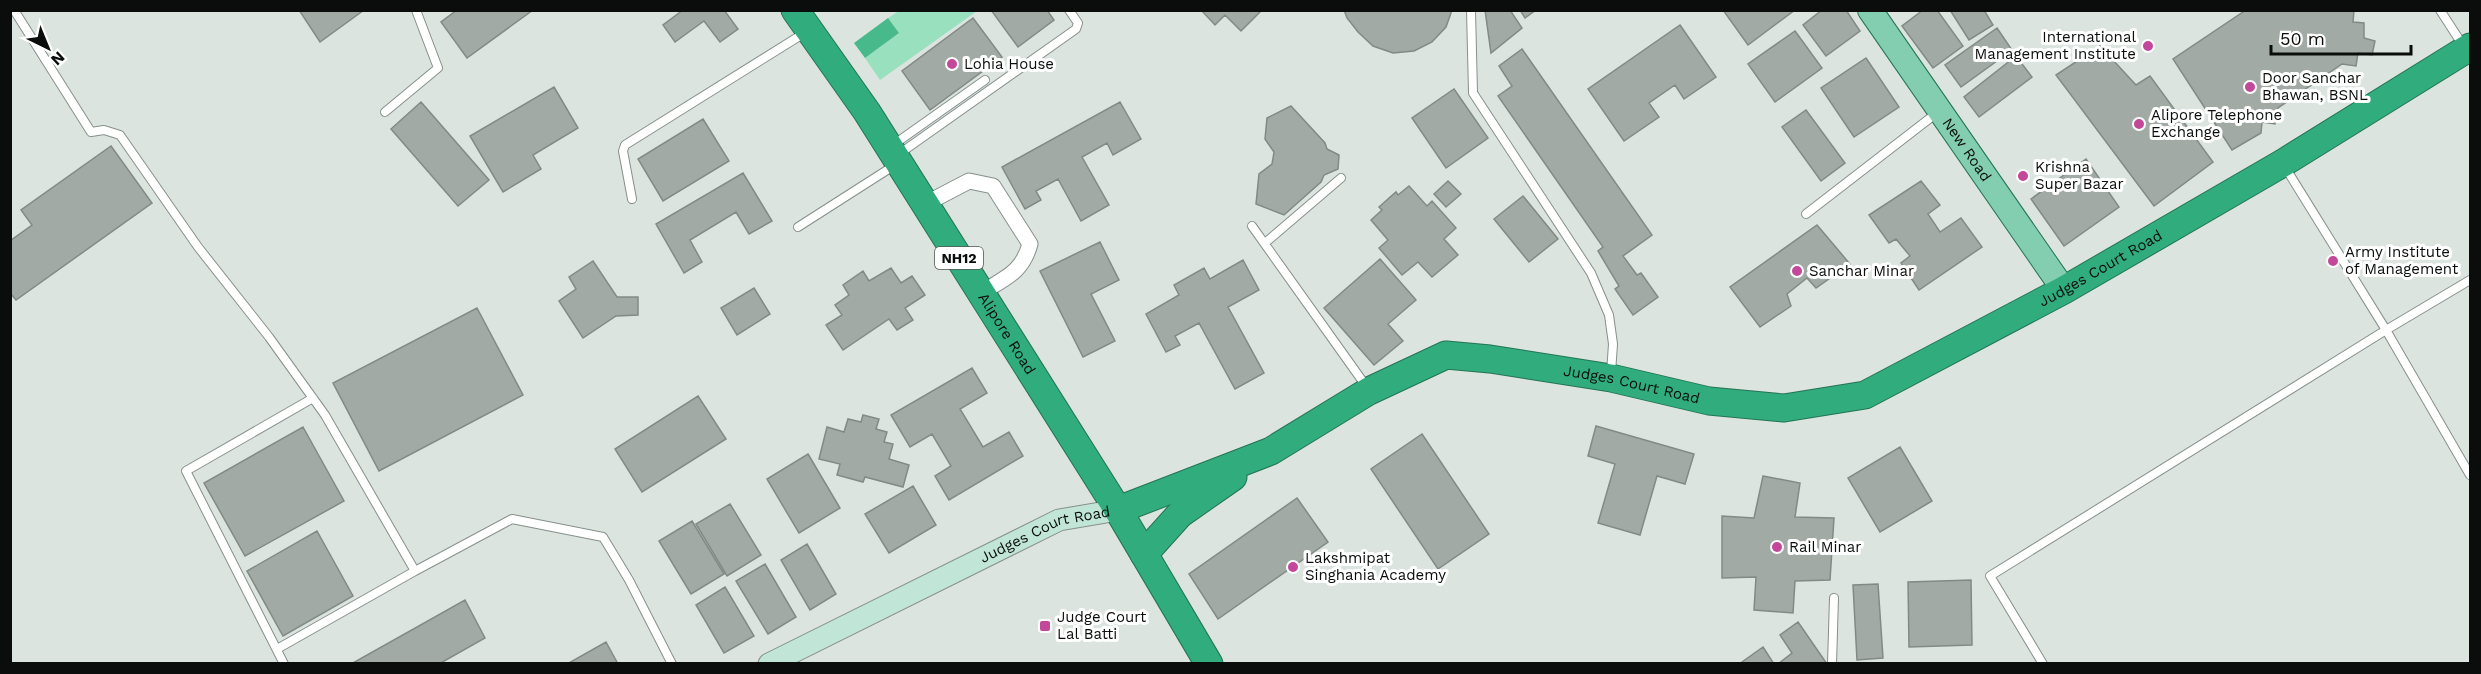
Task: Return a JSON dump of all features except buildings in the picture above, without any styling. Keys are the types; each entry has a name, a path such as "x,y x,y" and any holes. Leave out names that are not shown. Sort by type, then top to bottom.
{"highway":[{"name":"Alipore Road","path":"802,20 895,156 1118,510 1209,663"},
{"name":"Judges Court Road","path":"1118,510 1271,451 1370,391 1446,355 1490,359 1611,378 1709,401 1784,408 1865,395 2064,290 2283,163 2468,49"},
{"path":"1144,554 1180,514 1271,451"}],"main road":[{"name":"New Road","path":"1870,10 2064,290"},
{"name":"Judges Court Road","path":"770,663 1059,520 1118,510"}],"street":[{"path":"925,204 969,181 993,186 1024,234 1030,244 1025,260 1015,272 981,293"}],"lane":[{"path":"14,10 91,132 104,130 120,135 198,247 269,337 325,414 415,571"},
{"path":"385,112 438,68 416,10"},
{"path":"798,227 1076,29 1078,23 1069,10"},
{"path":"1471,10 1473,93 1591,273 1609,315 1613,344 1611,378"},
{"path":"2440,10 2468,49"},
{"path":"632,199 623,150 625,145 802,20"},
{"path":"895,156 985,80"},
{"path":"1806,214 1940,111"},
{"path":"2283,163 2386,330 2470,475"},
{"path":"1265,243 1341,178"},
{"path":"1252,226 1370,391"},
{"path":"2043,663 1990,576 2470,280"},
{"path":"284,663 186,471 313,398"},
{"path":"277,649 512,519 603,537 629,580 672,663"},
{"path":"1832,663 1834,598"}],"shaded area":[{"path":"899,11 977,11 880,80 865,58 899,33 888,18"},
{"path":"888,18 899,33 865,58 854,43"}],"place":[{"name":"International Management Institute","path":"2148,46"},
{"name":"Lohia House","path":"952,64"},
{"name":"Door Sanchar Bhawan, BSNL","path":"2250,87"},
{"name":"Alipore Telephone Exchange","path":"2139,124"},
{"name":"Krishna Super Bazar","path":"2023,176"},
{"name":"Army Institute of Management","path":"2333,261"},
{"name":"Sanchar Minar","path":"1797,271"},
{"name":"Rail Minar","path":"1777,547"},
{"name":"Lakshmipat Singhania Academy","path":"1293,567"},
{"name":"Judge Court Lal Batti","path":"1045,626"}]}
